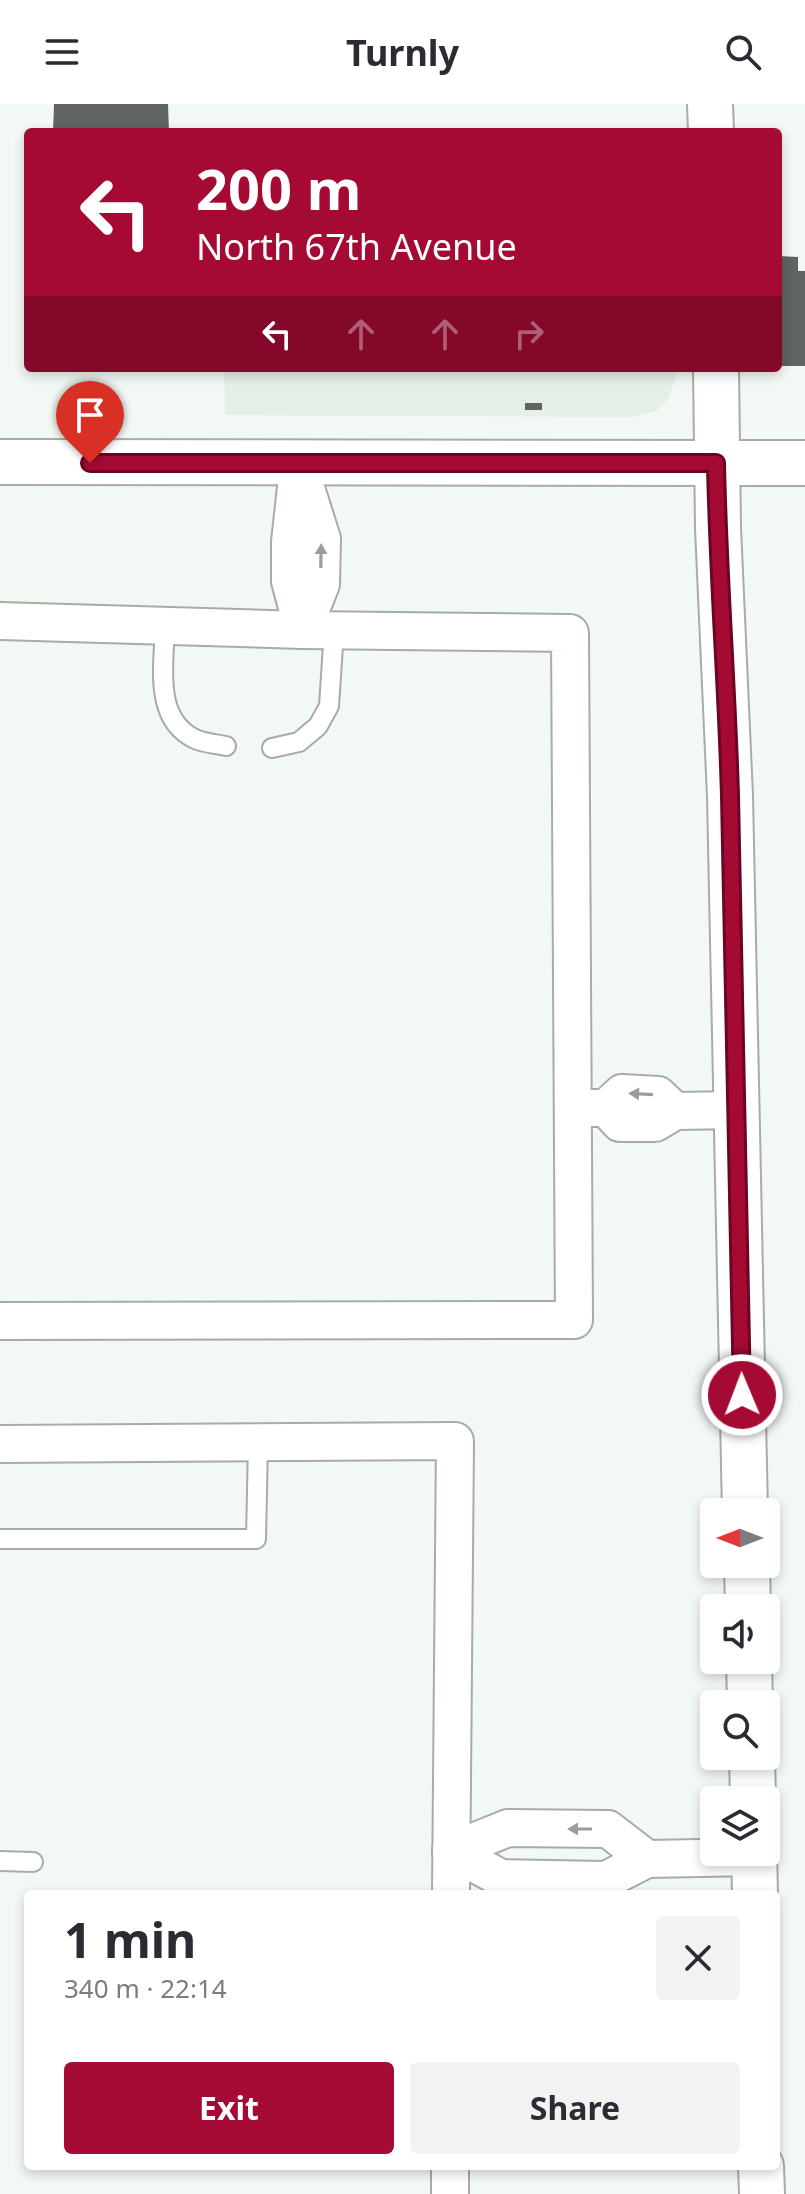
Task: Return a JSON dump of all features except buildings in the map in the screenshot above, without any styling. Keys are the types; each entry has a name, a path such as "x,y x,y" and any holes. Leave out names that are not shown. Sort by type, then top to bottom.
{"street":[{"path":"710,104 711,128"},
{"path":"716,372 721,618 730,796 745,1498"},
{"path":"0,462 805,463"},
{"path":"298,463 322,539 319,630"},
{"path":"0,621 570,633 590,1108 574,1320 0,1321"},
{"path":"590,1108 622,1093 658,1095 675,1111 736,1110"},
{"path":"0,1444 455,1441 451,1890"},
{"path":"451,1851 508,1828 608,1829 647,1859"},
{"path":"451,1851 501,1878 606,1880 647,1859 754,1868"},
{"path":"450,2170 450,2194"},
{"path":"761,2170 762,2194"}],"lane":[{"path":"165,626 163,694 175,724 195,739 226,746"},
{"path":"272,748 299,742 318,726 329,706 319,630"},
{"path":"0,1539 256,1539 258,1442"},
{"path":"0,1861 33,1862"}],"shaded area":[{"path":"224,372 676,372 668,399 656,411 634,417 225,415"}],"route":[{"path":"90,463 716,463 730,796 742,1395"}]}
